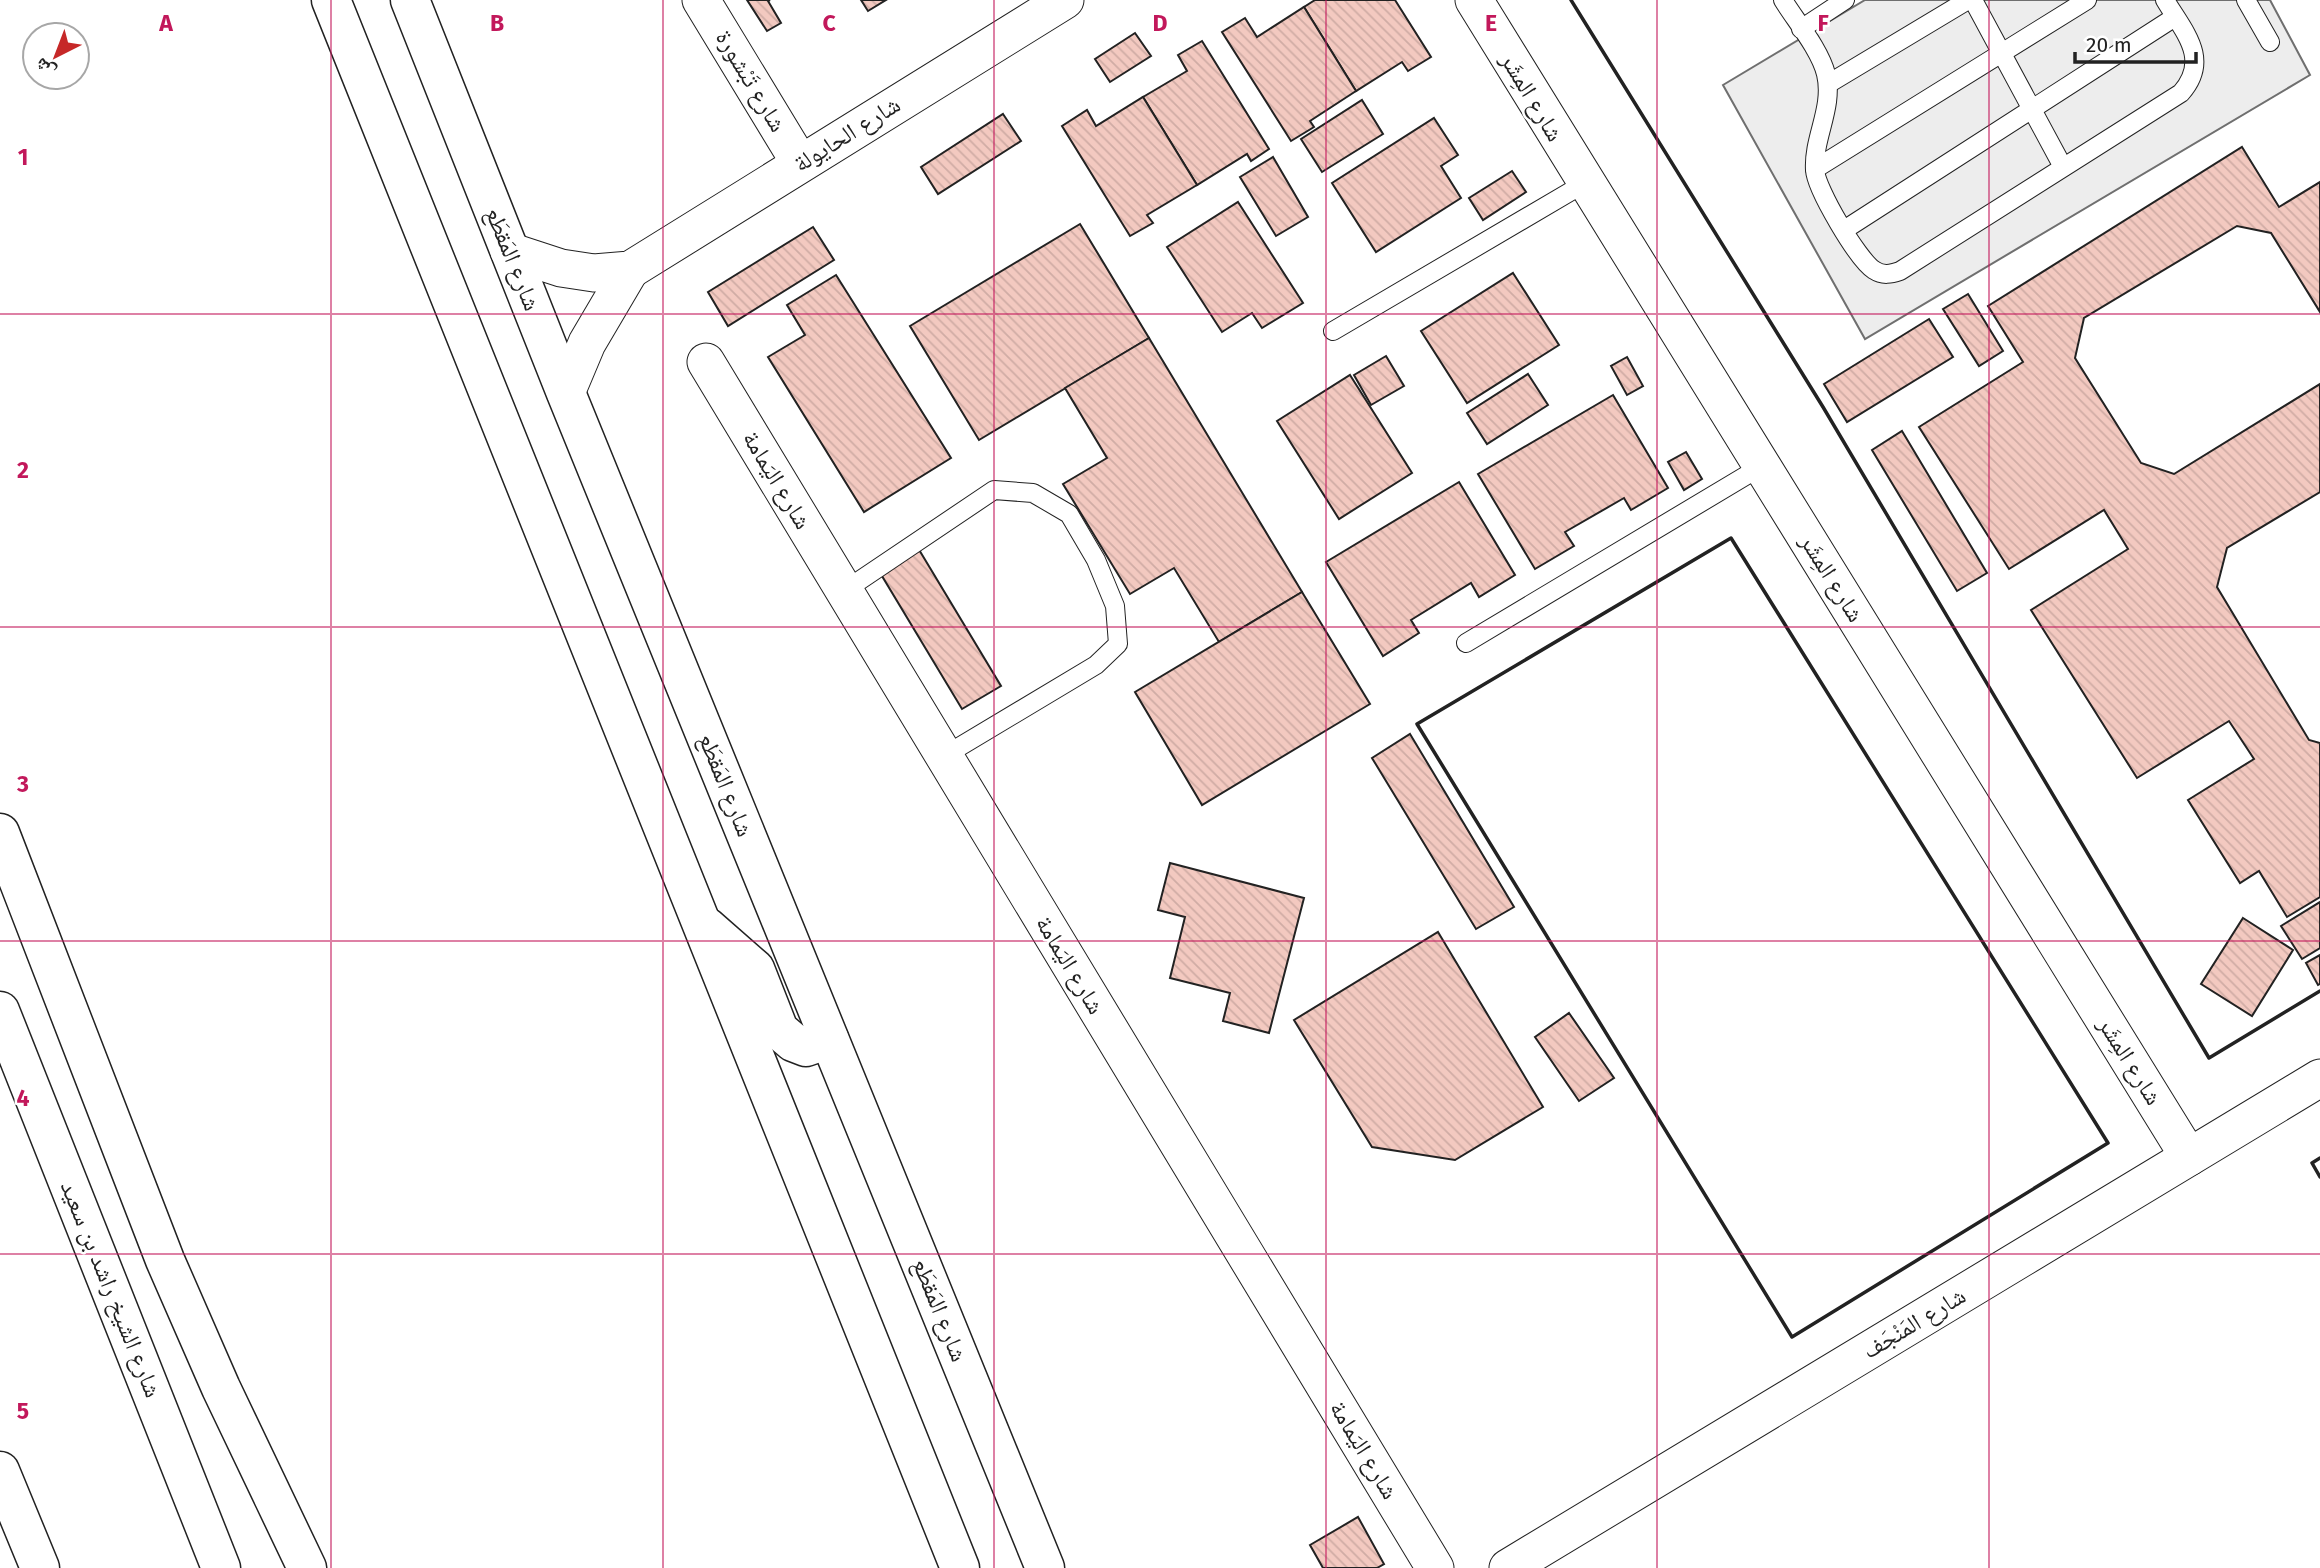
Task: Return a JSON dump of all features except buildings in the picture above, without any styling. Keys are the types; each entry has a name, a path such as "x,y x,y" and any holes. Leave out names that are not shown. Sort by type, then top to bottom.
{"main road":[{"path":"331,0 960,1568"},
{"path":"391,0 407,39 474,160"},
{"name":"شارع المَقطَع","path":"410,0 566,393 1045,1568"},
{"path":"0,833 165,1260 221,1388 307,1568"},
{"path":"700,921 755,970 779,1030 793,1042 806,1047 829,1039"},
{"name":"شارع الشيخ راشد بن سعيد","path":"0,1011 221,1568"},
{"path":"0,1471 40,1568"},
{"path":"0,1518 17,1568"}],"street":[{"name":"شارع تَبْشورة","path":"701,0 800,163"},
{"name":"شارع الحايولة","path":"566,393 587,342 630,270 1065,0"},
{"name":"شارع المِشَر","path":"1474,0 2189,1157"},
{"name":"شارع الحايولة","path":"509,251 561,268 594,273 630,270"},
{"name":"شارع اليَمامة","path":"706,362 1435,1568"},
{"name":"شارع المَنْجَف","path":"1508,1568 2320,1078"}],"lane":[{"path":"1783,0 1820,60 1828,84 1827,109 1815,157 1815,169 1822,194 1872,270 1881,274 1900,271 2181,93 2195,72 2196,59 2192,46 2165,0"},
{"path":"1801,29 1845,0"},
{"path":"1828,84 1970,0 2063,167"},
{"path":"1815,169 2087,0"},
{"path":"2246,0 2270,42"},
{"path":"1844,230 2175,18"},
{"path":"1333,331 1585,183"},
{"path":"1466,643 1762,466"},
{"path":"845,591 994,490 1033,493 1069,514 1096,560 1115,606 1118,644 1096,665 944,756"}],"shaded area":[{"path":"1865,0 2270,0 2310,75 1865,339 1723,85"}],"wall":[{"path":"1571,0 1823,407 2209,1058 2320,991"},
{"path":"1731,538 2108,1143 1792,1337 1417,724 1731,538"},
{"path":"2320,1158 2312,1163 2320,1177"}]}
